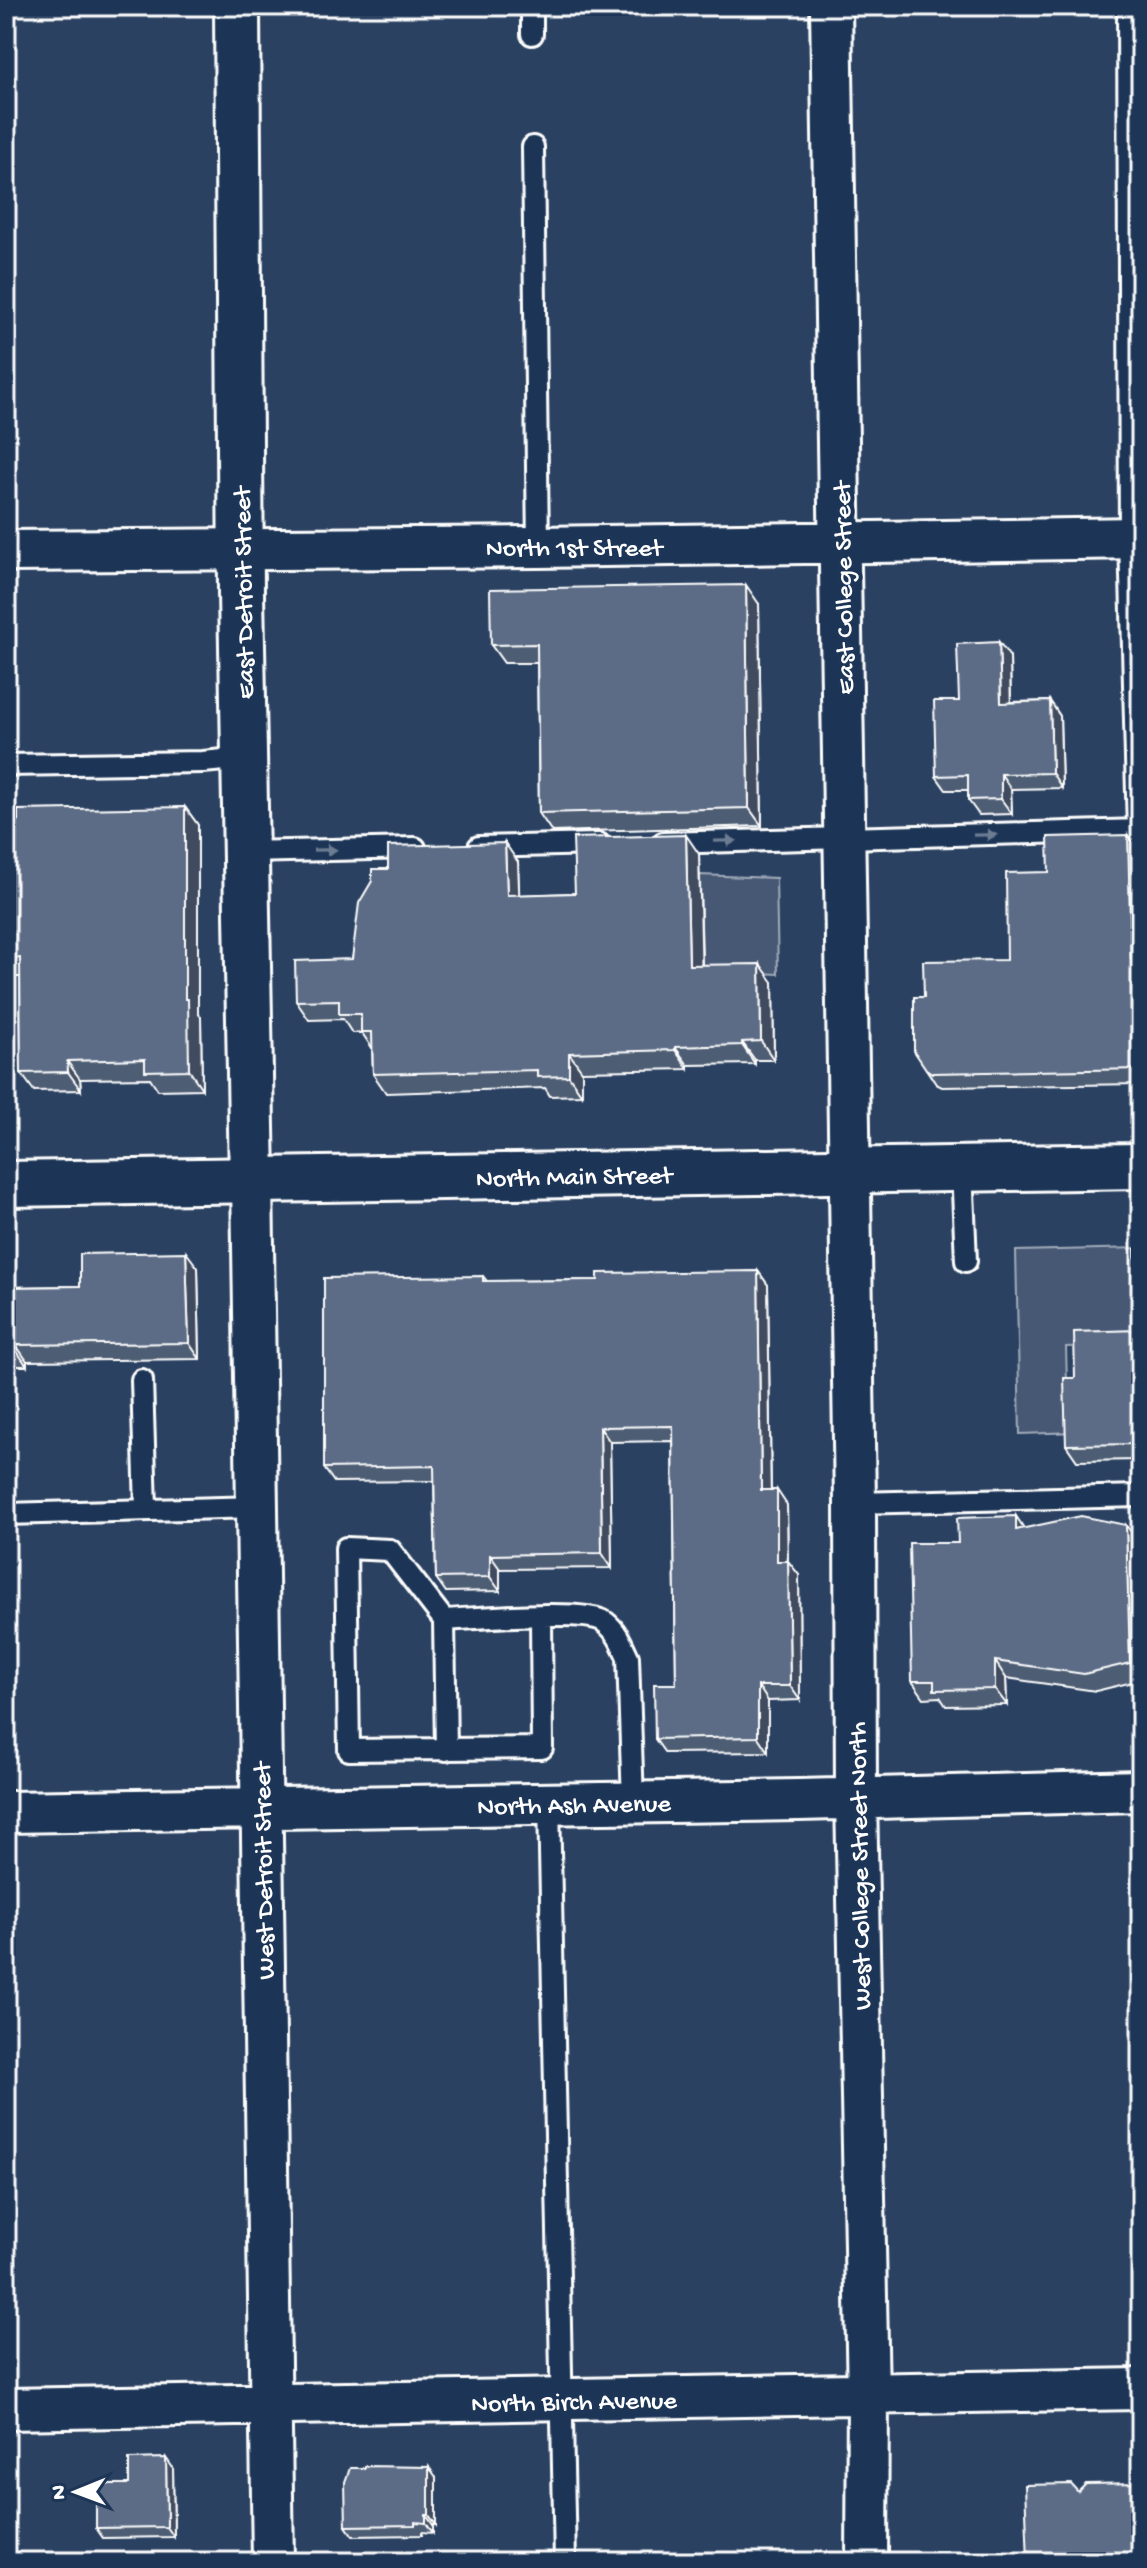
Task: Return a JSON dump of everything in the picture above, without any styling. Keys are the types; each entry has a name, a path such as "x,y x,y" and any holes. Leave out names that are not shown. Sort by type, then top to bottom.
{"street":[{"name":"East Detroit Street","path":"237,6 241,549 252,1180"},
{"name":"East College Street","path":"831,6 850,1171"},
{"name":"North 1st Street","path":"6,551 1136,538"},
{"name":"North Main Street","path":"6,1184 1141,1166"},
{"name":"West College Street North","path":"850,1171 856,1798 868,2396 867,2562"},
{"name":"West Detroit Street","path":"252,1180 273,2562"},
{"name":"North Ash Avenue","path":"6,1812 1141,1791"},
{"name":"North Birch Avenue","path":"6,2409 1141,2389"}],"lane":[{"path":"532,6 532,34"},
{"path":"651,843 1140,830 1128,6"},
{"path":"533,147 538,547"},
{"path":"6,765 203,762 245,758"},
{"path":"462,847 619,844"},
{"path":"247,852 431,848"},
{"path":"962,1168 966,1261"},
{"path":"142,1380 146,1509"},
{"path":"855,1503 1141,1496"},
{"path":"6,1514 258,1507"},
{"path":"446,1750 444,1620 390,1550 346,1548 349,1750 446,1750 542,1748 541,1616"},
{"path":"444,1620 541,1616 602,1619 618,1636 628,1657 633,1802"},
{"path":"549,1803 565,2562"}],"shaded area":[{"path":"700,875 776,878 778,974 702,970"},
{"path":"1141,1248 1141,1345 1066,1347 1067,1385 1077,1432 1020,1434 1016,1251"}],"building":[{"path":"746,585 749,808 539,813 537,644 491,645 490,589"},
{"path":"999,642 1001,703 1050,701 1052,773 1001,774 1001,799 968,800 968,775 936,776 934,701 959,701 957,644"},
{"path":"185,807 185,999 188,999 189,1070 145,1071 145,1059 67,1061 68,1072 21,1073 20,958 6,959 6,822 18,821 18,810"},
{"path":"686,835 689,965 760,964 761,1041 742,1042 742,1045 675,1047 675,1050 569,1053 569,1076 537,1077 537,1070 373,1074 372,1032 361,1032 361,1014 339,1014 339,1000 296,1001 295,961 352,959 359,903 372,881 372,869 388,869 388,846 505,843 507,895 575,893 573,838"},
{"path":"1128,835 1131,959 1141,959 1141,1069 932,1073 926,1069 914,1051 914,997 924,997 923,961 1007,960 1006,873 1049,872 1048,837"},
{"path":"1141,1248 1141,1444 1066,1445 1064,1378 1075,1378 1074,1332 1138,1330 1135,1249"},
{"path":"186,1252 189,1343 16,1345 16,1350 6,1350 6,1287 80,1286 80,1254"},
{"path":"758,1271 761,1490 777,1490 777,1561 788,1561 790,1686 758,1686 758,1737 655,1739 654,1684 676,1684 673,1426 600,1427 602,1553 490,1555 490,1577 436,1578 434,1466 324,1468 324,1278 483,1276 483,1281 598,1280 598,1273"},
{"path":"1016,1516 1016,1530 1081,1516 1126,1525 1130,1663 1084,1674 995,1661 995,1689 934,1690 934,1681 912,1681 909,1543 958,1543 957,1518"},
{"path":"166,2458 167,2527 96,2528 96,2484 129,2484 129,2459"},
{"path":"429,2467 429,2515 426,2515 426,2523 346,2526 345,2482 350,2468"},
{"path":"1141,2483 1141,2562 1028,2562 1025,2485 1071,2484 1078,2492 1086,2484"}]}
